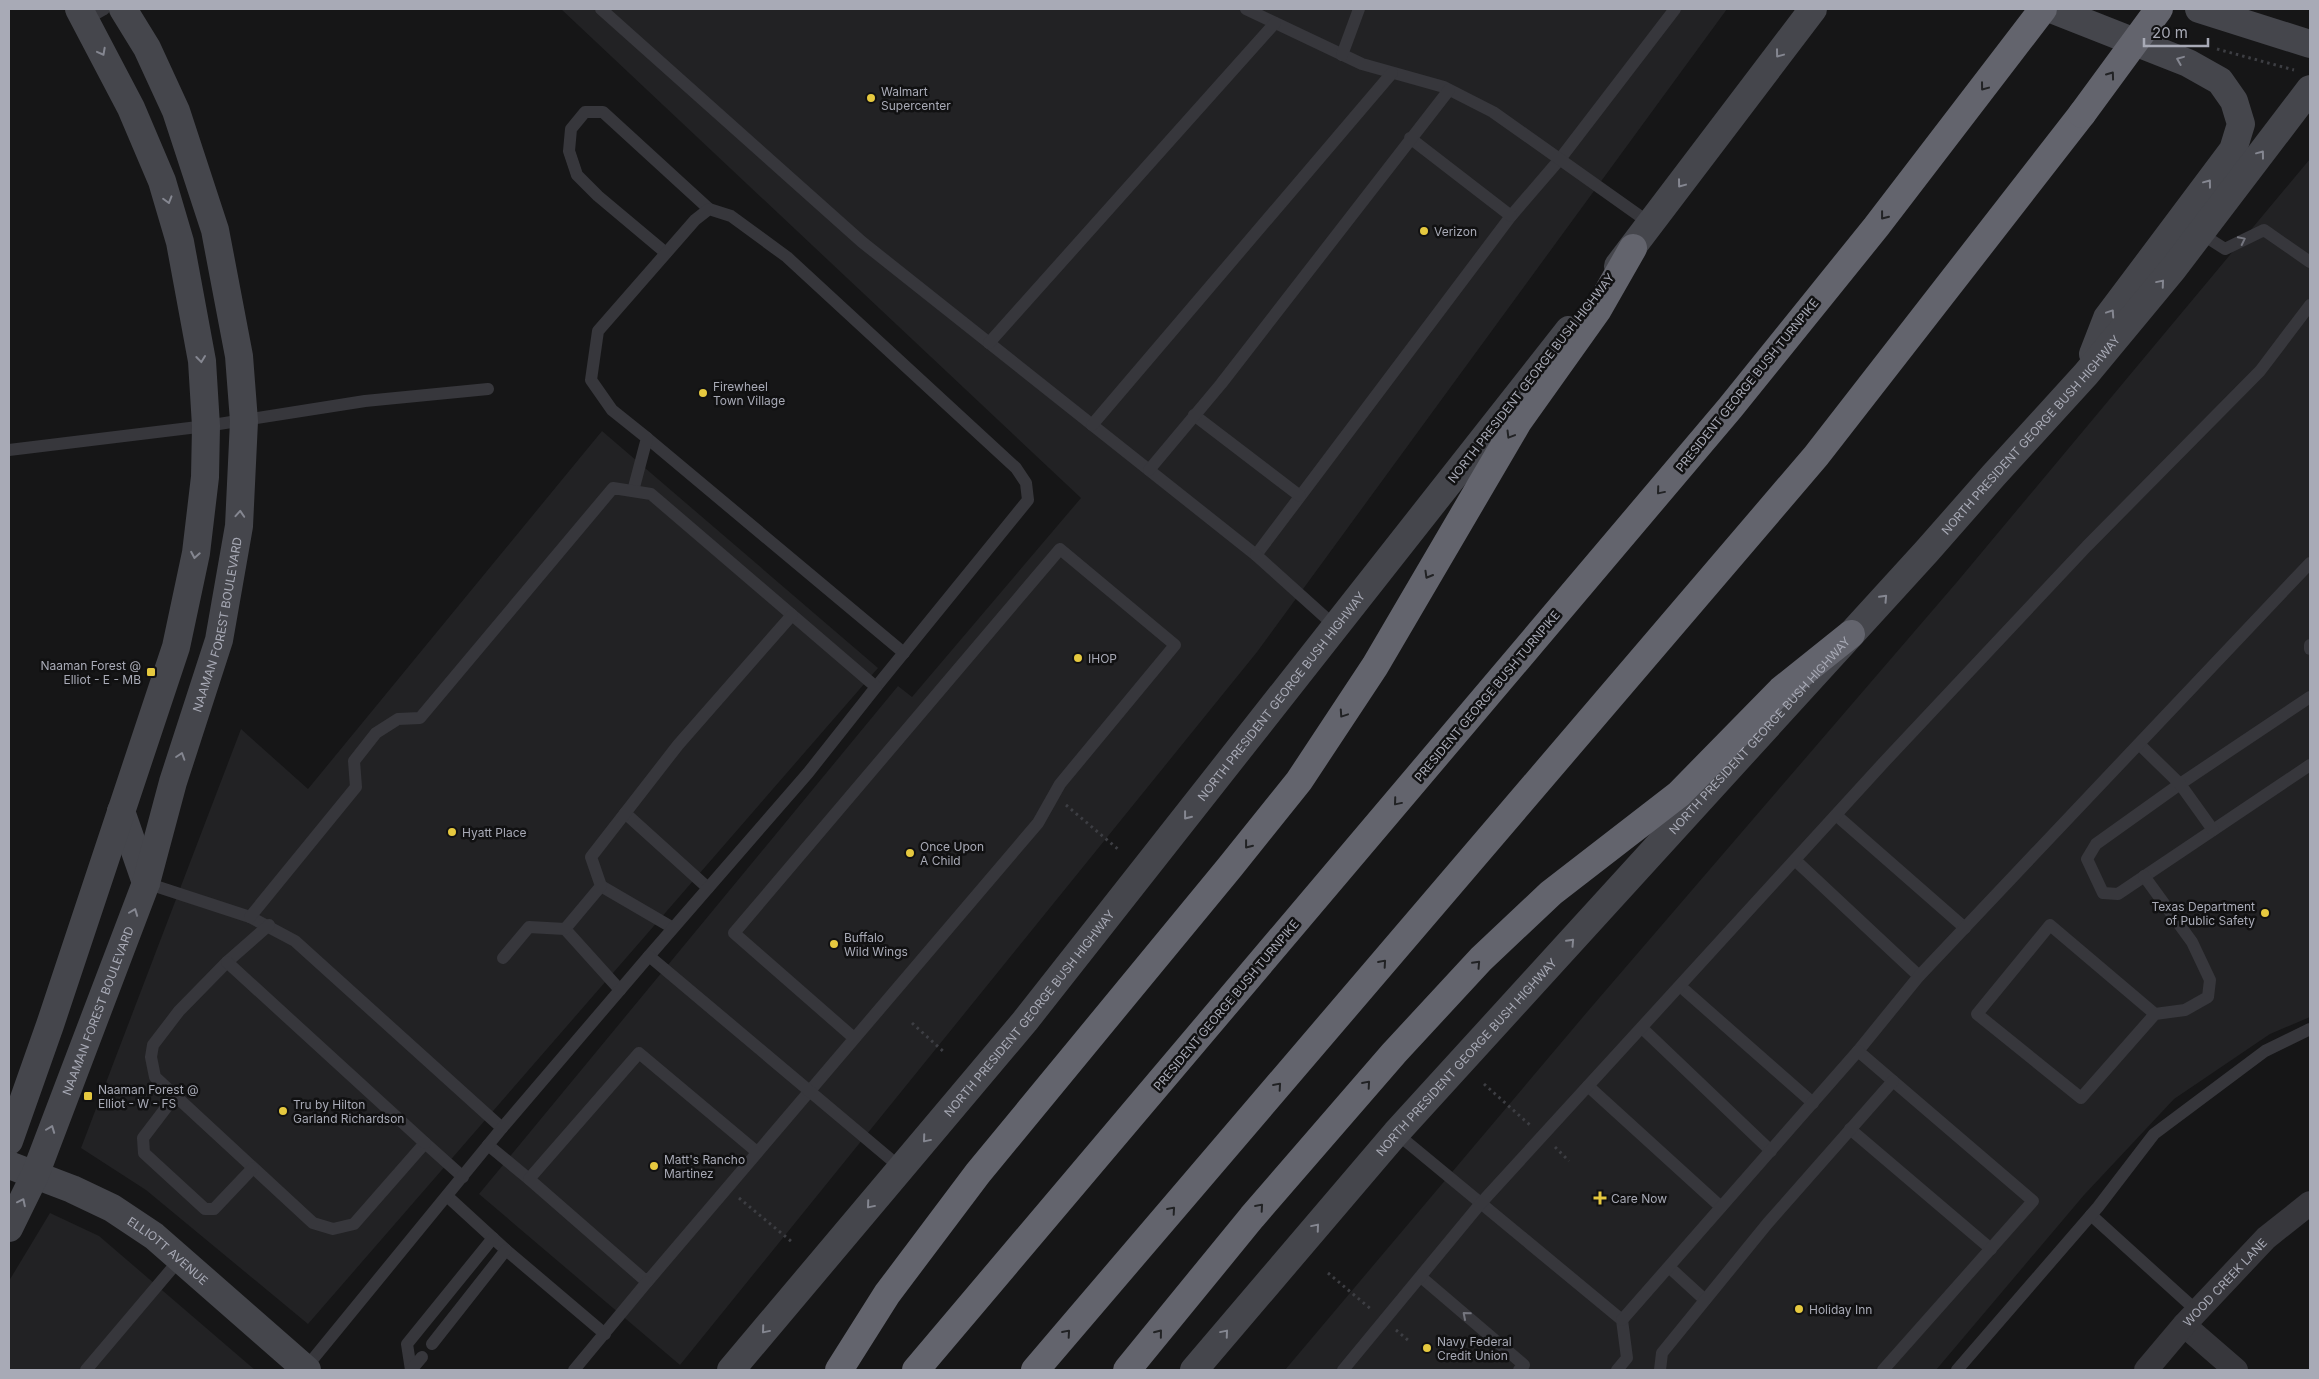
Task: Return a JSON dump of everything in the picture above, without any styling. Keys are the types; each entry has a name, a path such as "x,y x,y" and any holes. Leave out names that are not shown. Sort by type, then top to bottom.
{"highway":[{"name":"PRESIDENT GEORGE BUSH TURNPIKE","path":"916,1370 1686,460 1834,279 2014,49 2043,9"},
{"path":"1035,1370 1816,456 2082,114 2159,9"},
{"path":"839,1370 887,1294 978,1173 1299,781 1375,666 1518,422 1597,311 1633,248"},
{"path":"1127,1370 1252,1216 1394,1053 1481,959 1551,893 1679,794 1781,690 1851,634"}],"main road":[{"name":"NAAMAN FOREST BOULEVARD","path":"9,1228 34,1175 146,883 173,782 219,640 239,526 244,421 239,356 215,230 176,111 147,48 122,9"},
{"path":"2051,9 2188,63 2220,81 2234,101 2241,124 2233,150 2107,318 2086,374"},
{"path":"2199,9 2310,44"},
{"name":"NORTH PRESIDENT GEORGE BUSH HIGHWAY","path":"731,1370 1025,1021 1633,248 1812,10"},
{"path":"9,1141 50,1025 176,647 196,553 205,477 206,426 202,360 180,242 162,181 89,12"},
{"name":"NORTH PRESIDENT GEORGE BUSH HIGHWAY","path":"1194,1370 1396,1132 2086,374 2200,233 2310,90"},
{"path":"121,811 146,883"},
{"name":"ELLIOTT AVENUE","path":"9,1165 112,1208 154,1236 305,1370"}],"street":[{"name":"WOOD CREEK LANE","path":"2146,1370 2190,1318 2266,1238 2310,1203"},
{"path":"2190,1318 2236,1370"}],"lane":[{"path":"600,9 862,242 1256,555 1336,627"},
{"path":"1246,9 1362,64 1449,90 1493,112 1651,224"},
{"path":"1342,55 1359,9"},
{"path":"1256,555 1511,216 1560,159 1675,9"},
{"path":"989,343 1275,23"},
{"path":"1092,425 1392,73"},
{"path":"1149,470 1449,90"},
{"path":"305,1370 502,1128 808,774 1028,500 1026,483 1016,468 787,257 731,216 709,209 603,112 585,112 571,129 569,151 577,175 598,196 666,253"},
{"path":"1410,138 1511,216"},
{"path":"709,209 695,220 598,331 591,380 612,410 904,653"},
{"path":"2200,233 2225,249 2264,230 2310,262"},
{"path":"1343,1370 1481,1203 1836,815 2087,546 2260,371 2310,306"},
{"path":"9,450 244,421 365,401 488,389"},
{"path":"1194,415 1300,496"},
{"path":"633,491 647,438"},
{"path":"250,917 356,787 354,760 376,733 398,719 420,718 613,488 651,494 876,687"},
{"path":"574,1370 809,1090 854,1038 1038,823 1060,784 1175,644 1060,549 734,933 854,1038"},
{"path":"1622,1320 1858,1051 1919,976 2310,563"},
{"path":"674,928 601,886 591,857 678,745 792,615"},
{"path":"2310,697 2180,784 2096,844 2087,859 2103,893 2118,894 2310,765"},
{"path":"2139,744 2180,784 2213,830"},
{"path":"625,813 708,888"},
{"path":"1836,815 1965,928"},
{"path":"1795,860 1919,976"},
{"path":"2144,876 2192,942 2210,980 2208,997 2185,1010 2155,1014 2081,1098 1977,1014 2050,924 2155,1014"},
{"path":"146,883 250,917 269,925 296,941 502,1128"},
{"path":"564,929 601,886"},
{"path":"269,925 227,962 179,1011 153,1045 151,1057 155,1077 313,1223 333,1229 354,1224 425,1143"},
{"path":"503,958 528,927 564,929 620,990"},
{"path":"649,956 901,1168"},
{"path":"227,962 462,1177"},
{"path":"1680,986 1813,1103"},
{"path":"1642,1028 1771,1151"},
{"path":"1958,1370 2091,1215 2154,1134 2265,1051 2310,1029"},
{"path":"1858,1051 2033,1202 1883,1370"},
{"path":"529,1179 639,1052 757,1152"},
{"path":"1660,1370 1662,1353 1767,1224 1893,1081"},
{"path":"1588,1086 1721,1207"},
{"path":"175,1096 143,1138 144,1153 205,1209 214,1209 253,1168"},
{"path":"1850,1129 1990,1249"},
{"path":"1396,1132 1622,1320 1627,1358 1618,1370"},
{"path":"488,1145 647,1282"},
{"path":"446,1196 605,1334"},
{"path":"2091,1215 2190,1318"},
{"path":"411,1370 407,1344 493,1238"},
{"path":"432,1344 506,1250"},
{"path":"86,1370 180,1260"},
{"path":"1669,1267 1705,1300"},
{"path":"1422,1276 1524,1364 1519,1370"},
{"path":"411,1370 422,1357"}],"path":[{"path":"1062,802 1119,850"},
{"path":"912,1023 945,1053"},
{"path":"1484,1084 1533,1128"},
{"path":"1555,1147 1569,1161"},
{"path":"738,1197 792,1242"},
{"path":"1328,1273 1372,1311"},
{"path":"1392,1327 1409,1341"}],"shaded area":[{"path":"561,9 1727,9 1257,652 680,1365 479,1194 898,686 912,697 1081,498"},
{"path":"2310,159 2310,1017 2270,1034 2174,1099 2084,1195 1936,1370 1285,1370 1588,1011 1957,582"},
{"path":"602,431 878,668 308,1324 146,1190 81,1148 241,729 308,789"},
{"path":"50,1213 99,1236 255,1370 9,1370 9,1281"}],"place":[{"name":"Walmart Supercenter","path":"871,98"},
{"name":"Verizon","path":"1424,231"},
{"name":"Firewheel Town Village","path":"703,393"},
{"name":"IHOP","path":"1078,658"},
{"name":"Naaman Forest @ Elliot - E - MB","path":"151,672"},
{"name":"Hyatt Place","path":"452,832"},
{"name":"Once Upon A Child","path":"910,853"},
{"name":"Texas Department of Public Safety","path":"2265,913"},
{"name":"Buffalo Wild Wings","path":"834,944"},
{"name":"Naaman Forest @ Elliot - W - FS","path":"88,1096"},
{"name":"Tru by Hilton Garland Richardson","path":"283,1111"},
{"name":"Matt's Rancho Martinez","path":"654,1166"},
{"name":"Care Now","path":"1600,1198"},
{"name":"Holiday Inn","path":"1799,1309"},
{"name":"Navy Federal Credit Union","path":"1427,1348"}]}
